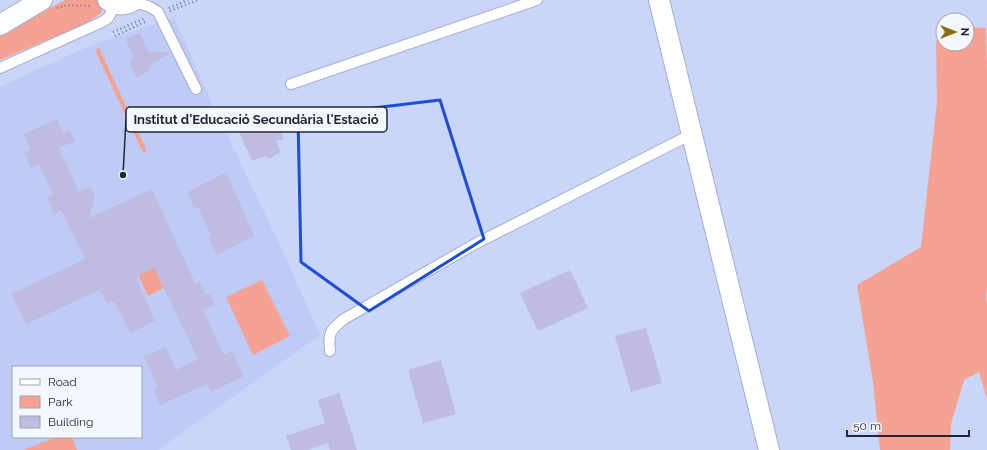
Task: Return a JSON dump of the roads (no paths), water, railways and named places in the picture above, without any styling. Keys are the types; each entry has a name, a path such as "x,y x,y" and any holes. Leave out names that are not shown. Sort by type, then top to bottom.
{"street":[{"path":"0,25 42,0"},
{"path":"658,0 769,450"}],"lane":[{"path":"291,84 537,0"},
{"path":"0,68 102,22 108,18 123,1 148,6 158,12 196,89"},
{"path":"330,350 329,338 333,327 344,319 475,244 692,134"}],"place":[{"name":"Institut d'Educació Secundària l'Estació","path":"123,175"}]}
